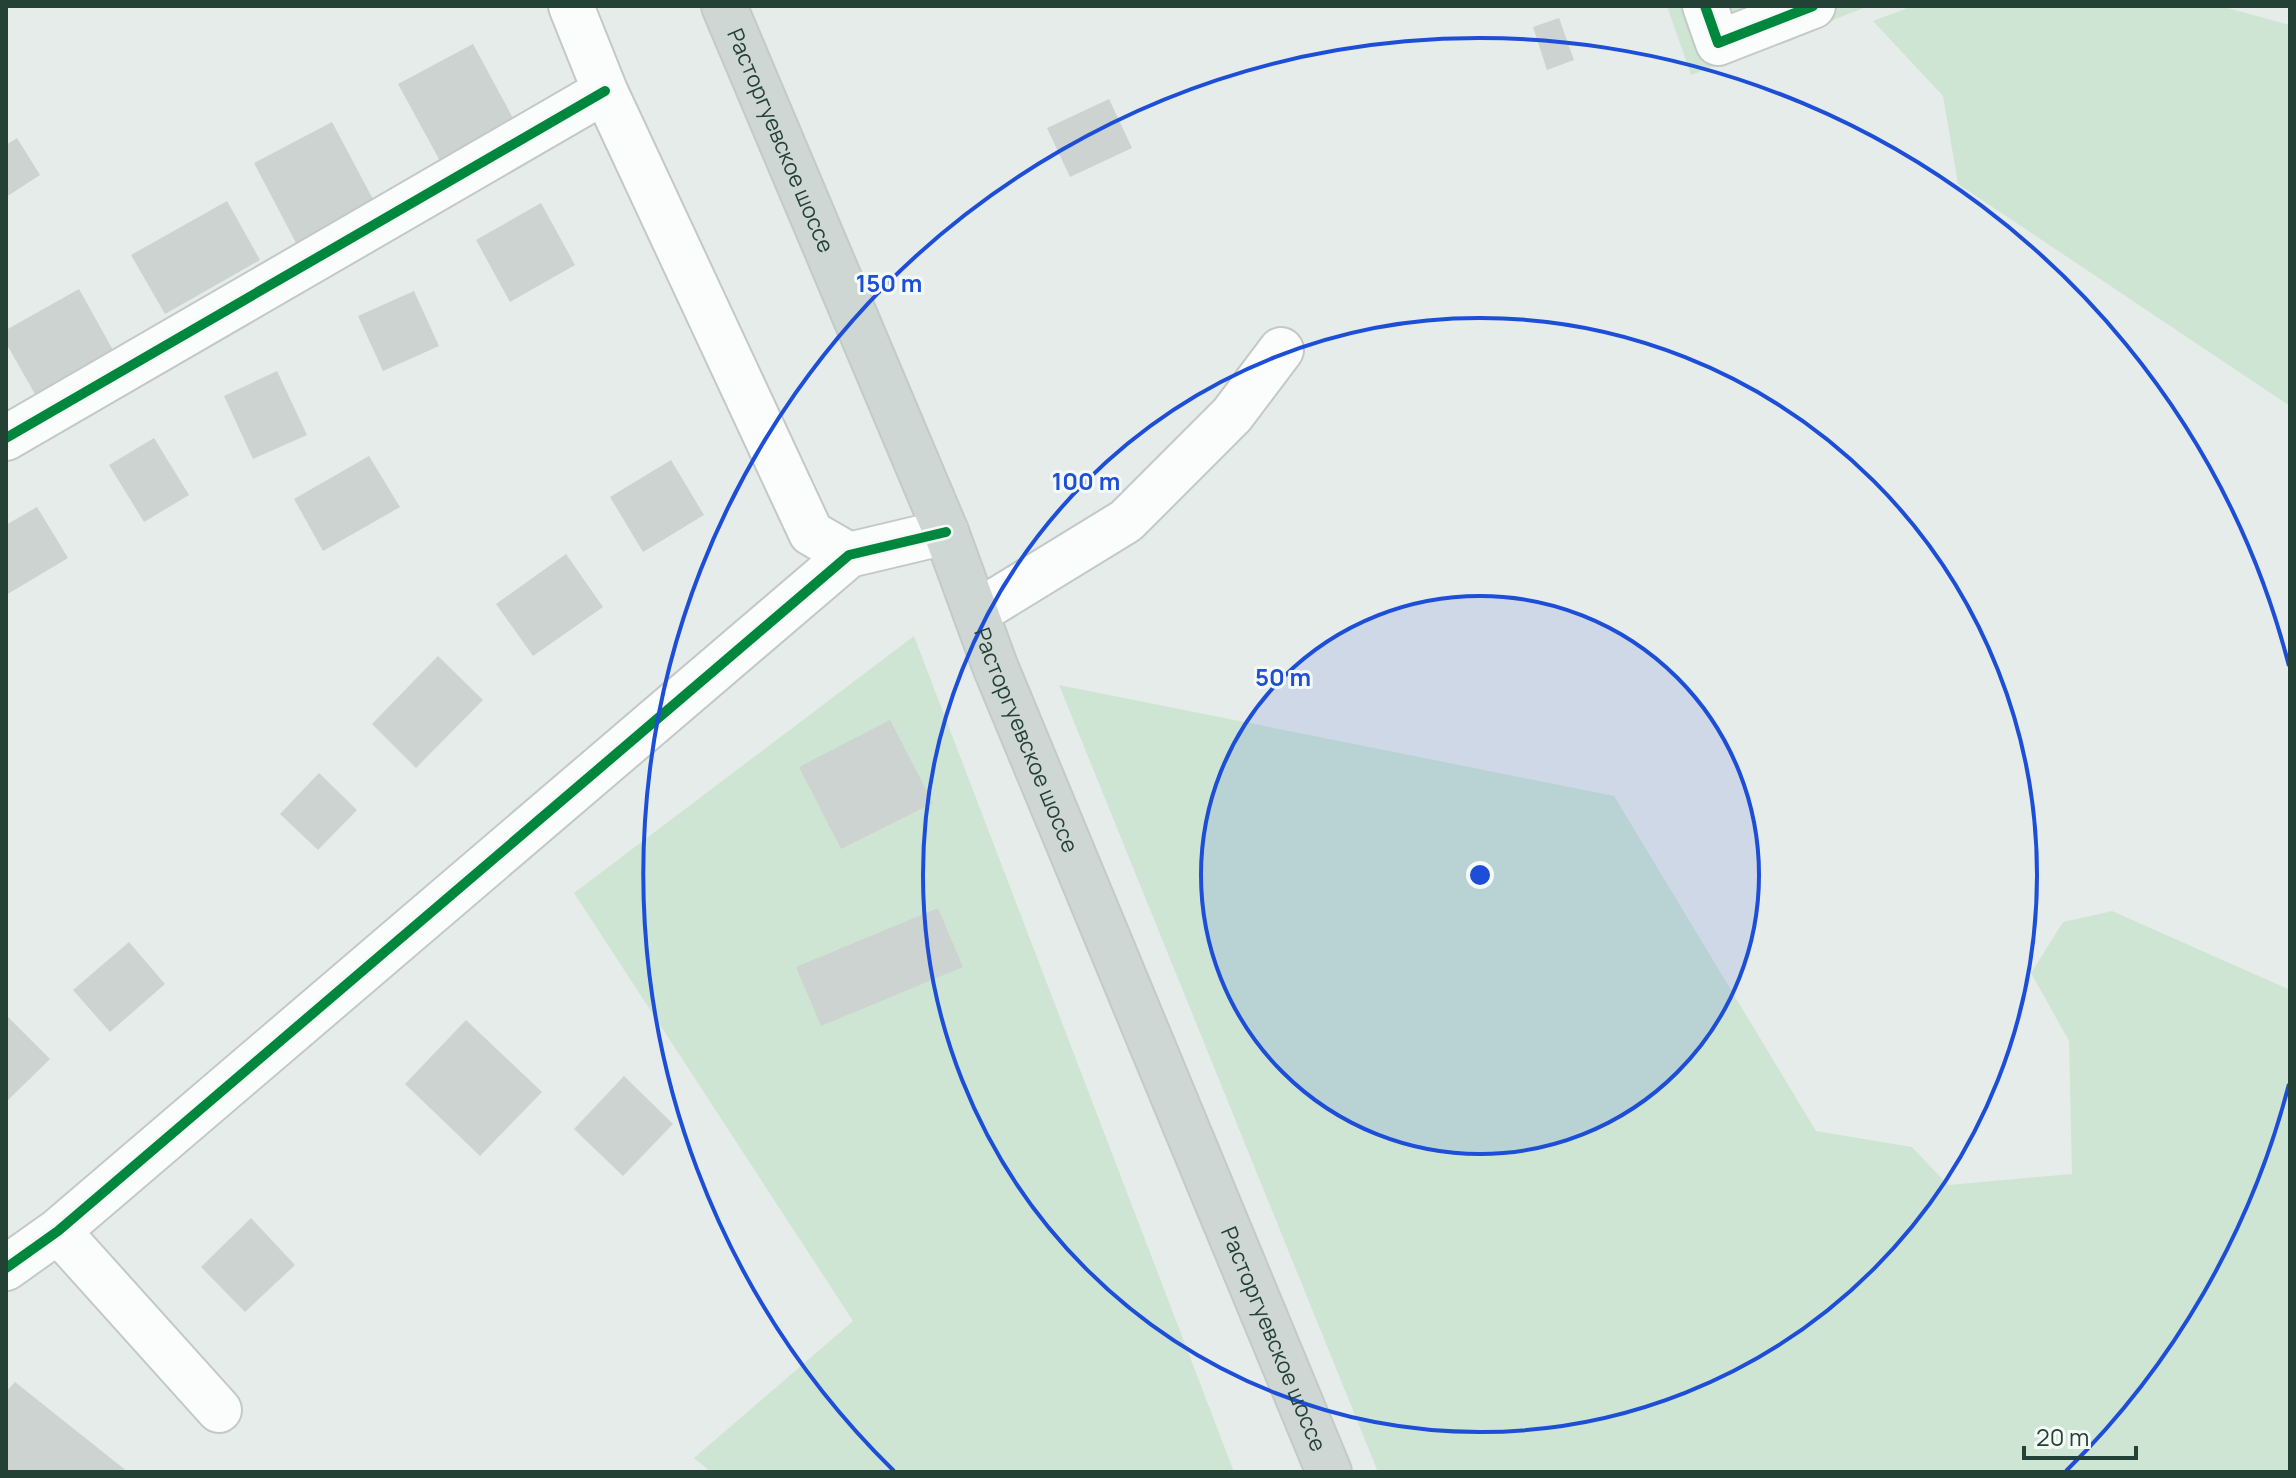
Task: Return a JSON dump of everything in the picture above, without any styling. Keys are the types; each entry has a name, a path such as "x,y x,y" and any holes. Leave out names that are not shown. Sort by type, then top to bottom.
{"main road":[{"name":"Расторгуевское шоссе","path":"724,6 946,532 976,613 1329,1472"}],"street":[{"path":"571,6 605,91 811,533 849,555"},
{"path":"1705,6 1718,43 1813,6"},
{"path":"6,438 605,91"},
{"path":"976,613 1126,521 1232,415 1281,350"},
{"path":"6,1268 58,1231 849,555 946,532"},
{"path":"58,1231 219,1410"}],"green space":[{"path":"1667,6 1869,6 1691,75"},
{"path":"1913,6 2220,6 2290,25 2290,406 1958,184 1943,96 1873,21"},
{"path":"914,636 1234,1472 711,1472 694,1458 853,1321 574,893"},
{"path":"1059,685 1614,796 1816,1131 1912,1147 1948,1185 2072,1174 2069,1041 2031,973 2063,922 2112,911 2290,990 2290,1472 1378,1472"}],"building":[{"path":"1559,18 1574,60 1547,70 1533,27"},
{"path":"473,44 514,120 440,161 398,84"},
{"path":"1109,99 1132,148 1070,177 1047,128"},
{"path":"332,122 374,201 296,243 254,163"},
{"path":"17,138 40,175 6,197 6,145"},
{"path":"227,201 260,260 165,314 131,255"},
{"path":"541,203 575,265 510,302 476,240"},
{"path":"79,289 118,359 40,403 6,343 6,330"},
{"path":"414,291 439,346 383,371 358,316"},
{"path":"277,371 307,435 253,459 224,396"},
{"path":"154,438 189,495 144,522 109,465"},
{"path":"369,456 400,507 323,551 294,499"},
{"path":"671,460 704,515 643,552 610,497"},
{"path":"37,507 68,558 6,595 6,525"},
{"path":"566,554 603,607 533,656 496,604"},
{"path":"438,656 483,700 416,768 372,724"},
{"path":"890,720 933,803 841,849 799,767"},
{"path":"319,773 357,810 318,850 280,814"},
{"path":"938,908 963,967 821,1026 796,967"},
{"path":"129,942 165,984 110,1032 73,990"},
{"path":"6,1015 50,1059 6,1102"},
{"path":"466,1020 542,1092 480,1156 405,1084"},
{"path":"624,1076 673,1124 623,1176 574,1129"},
{"path":"251,1218 295,1265 245,1312 201,1267"},
{"path":"15,1382 128,1472 6,1472 6,1392"}],"cycle path":[{"path":"1705,6 1718,43 1813,6"},
{"path":"6,438 605,91"},
{"path":"6,1268 58,1231 849,555 946,532"}]}
